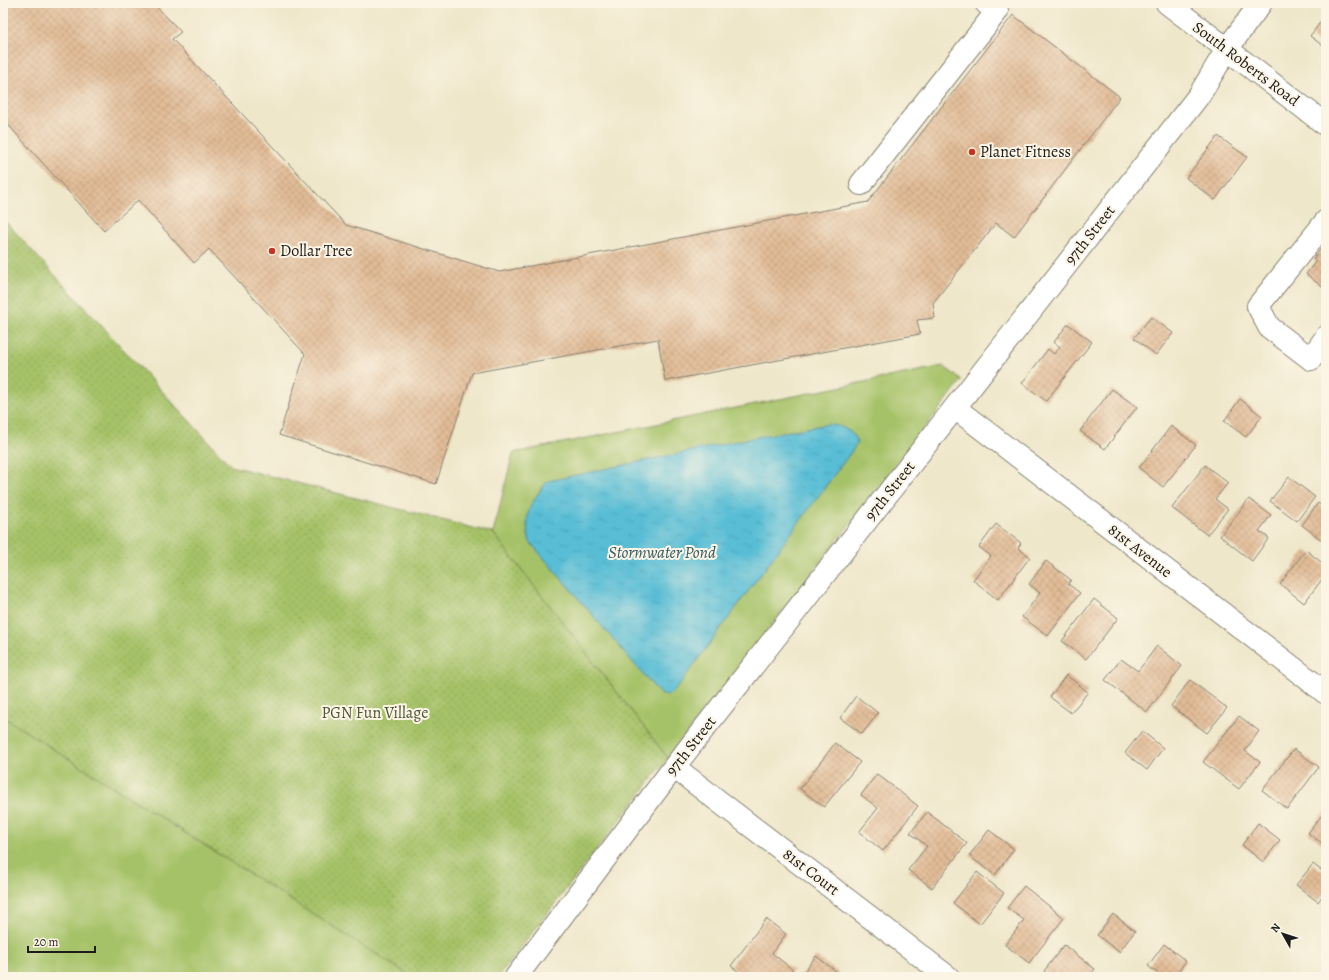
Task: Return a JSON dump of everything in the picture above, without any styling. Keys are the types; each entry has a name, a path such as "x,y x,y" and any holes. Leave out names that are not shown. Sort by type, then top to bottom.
{"street":[{"path":"861,184 997,11 986,3"},
{"name":"South Roberts Road","path":"1167,3 1326,124"},
{"name":"97th Street","path":"516,977 674,767 1200,94 1227,49 1261,3"},
{"path":"1326,221 1258,306 1269,327 1311,359 1326,337"},
{"name":"81st Avenue","path":"955,408 1326,693"},
{"name":"81st Court","path":"674,767 948,977"}],"green space":[{"name":"PGN Fun Village","path":"3,219 231,466 493,533 668,758 498,977 412,977 3,717"},
{"path":"943,366 962,380 668,758 493,533 513,453"},
{"path":"3,717 412,977 3,977"}],"water":[{"name":"Stormwater Pond","path":"829,424 843,428 850,432 857,444 679,685 668,696 660,694 530,542 527,524 530,509 537,495 548,481 762,436"}],"building":[{"path":"3,3 153,3 181,32 172,39 346,225 499,272 868,202 1013,15 1120,97 1014,237 996,223 933,303 935,318 917,320 920,334 665,381 658,339 472,373 436,484 279,435 305,354 209,249 194,263 138,200 104,231 3,119"},
{"path":"1325,16 1326,18 1326,48 1310,36"},
{"path":"1218,136 1247,157 1215,200 1186,178"},
{"path":"1323,246 1326,249 1326,290 1306,274 1316,261 1313,259"},
{"path":"1151,317 1173,333 1156,355 1134,338"},
{"path":"1068,324 1092,342 1046,401 1022,383 1048,349 1054,354 1060,347 1054,342"},
{"path":"1112,389 1137,407 1105,449 1080,431"},
{"path":"1240,399 1262,416 1246,437 1224,421"},
{"path":"1171,426 1196,445 1163,487 1139,468"},
{"path":"1205,465 1228,483 1215,499 1228,509 1207,535 1172,508"},
{"path":"1289,477 1315,497 1297,521 1270,501"},
{"path":"1249,499 1271,515 1259,531 1269,538 1252,561 1220,536"},
{"path":"1318,503 1326,509 1326,538 1323,541 1302,525"},
{"path":"996,524 1021,543 1018,548 1030,557 998,600 973,580 991,556 979,547"},
{"path":"1306,550 1326,566 1326,574 1304,603 1280,584"},
{"path":"1046,561 1071,580 1068,584 1080,593 1048,636 1022,617 1040,593 1029,584"},
{"path":"1094,599 1118,618 1086,659 1062,641"},
{"path":"1157,646 1182,666 1147,712 1105,680 1121,659 1138,671"},
{"path":"1066,675 1088,692 1071,713 1050,697"},
{"path":"1190,680 1227,708 1207,733 1171,706"},
{"path":"856,696 878,713 862,734 840,718"},
{"path":"1239,716 1259,731 1245,751 1260,762 1239,789 1203,762"},
{"path":"1142,731 1163,748 1147,770 1125,753"},
{"path":"835,743 860,762 824,807 800,789"},
{"path":"1294,749 1319,767 1287,809 1262,790"},
{"path":"877,774 918,806 883,851 859,832 878,808 861,795"},
{"path":"1326,810 1326,846 1308,833"},
{"path":"927,812 967,843 932,888 908,870 927,846 910,833"},
{"path":"1258,823 1280,840 1263,862 1242,845"},
{"path":"989,830 1014,849 995,875 969,856"},
{"path":"1313,864 1326,874 1326,891 1318,902 1296,885"},
{"path":"977,872 1004,893 980,924 953,903"},
{"path":"1024,886 1064,918 1029,963 1005,945 1024,920 1007,908"},
{"path":"1113,914 1135,931 1119,952 1097,935"},
{"path":"766,919 786,934 772,953 793,970 788,977 746,977 731,966"},
{"path":"1164,944 1186,961 1174,977 1163,977 1148,966"},
{"path":"1064,945 1095,969 1089,977 1051,977 1044,971"},
{"path":"816,956 841,975 840,977 800,977"}],"place":[{"name":"Planet Fitness","path":"972,152"},
{"name":"Dollar Tree","path":"272,251"}]}
